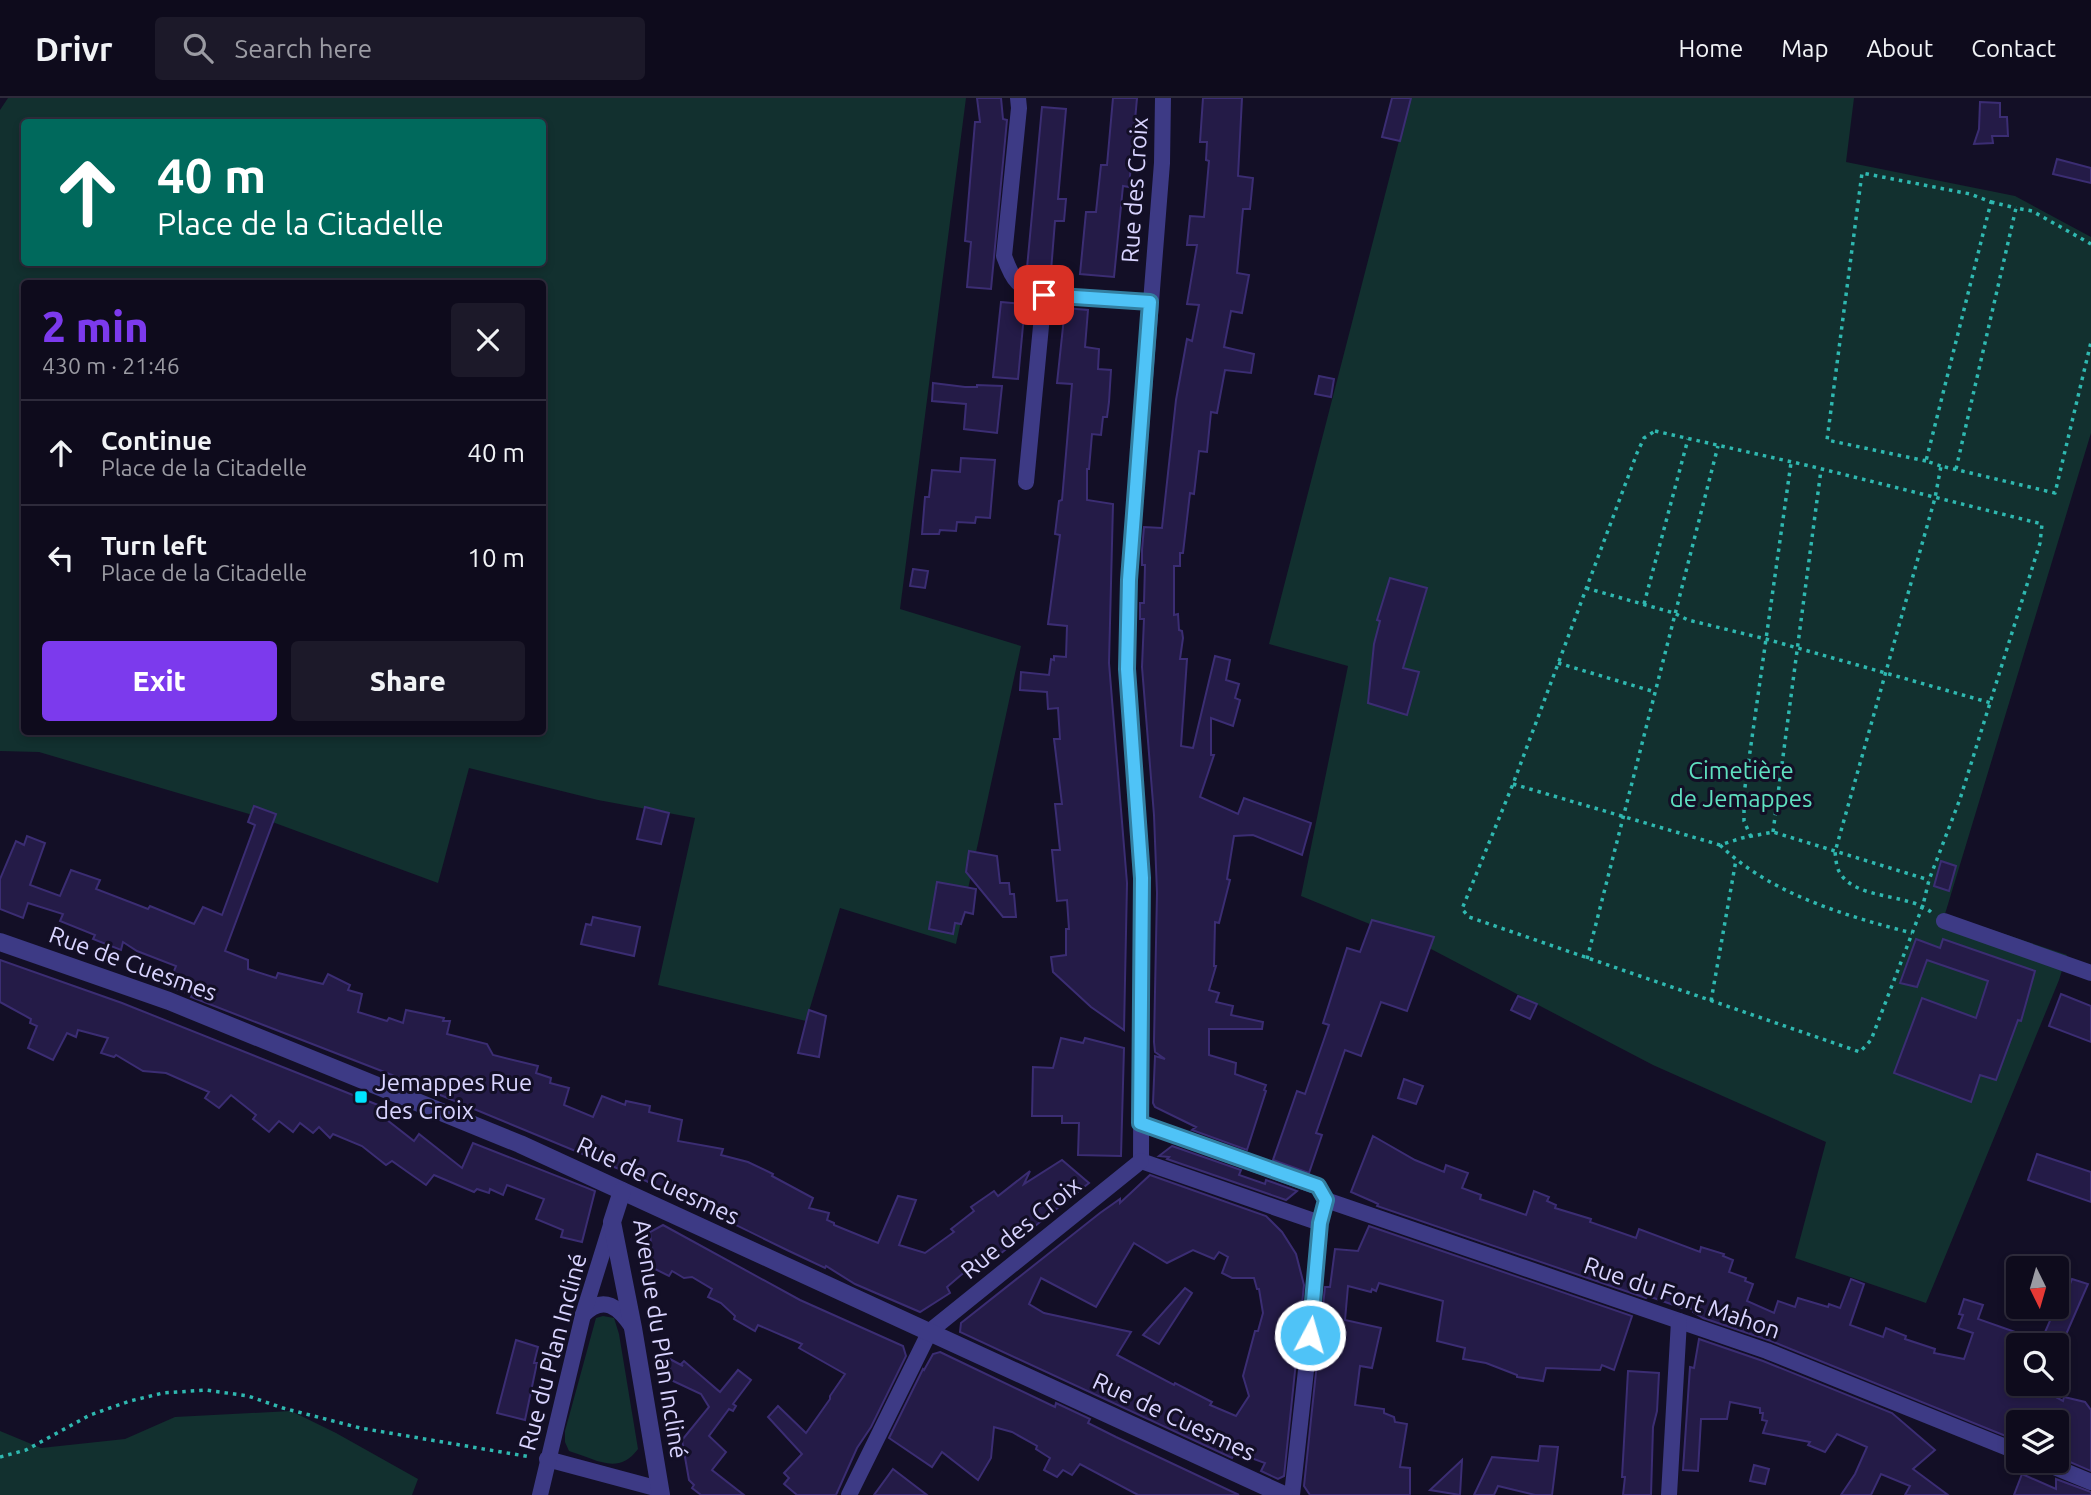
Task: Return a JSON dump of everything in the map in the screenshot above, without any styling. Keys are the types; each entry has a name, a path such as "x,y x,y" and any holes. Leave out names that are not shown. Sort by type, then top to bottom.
{"street":[{"path":"1018,98 1004,257 1010,274 1023,289 1044,295 1150,302"},
{"name":"Rue des Croix","path":"930,1331 1141,1161 1142,878 1127,669 1129,580 1162,163 1163,98"},
{"path":"1027,482 1044,295"},
{"path":"1944,921 2091,973"},
{"name":"Rue de Cuesmes","path":"0,942 169,1000 520,1144 1284,1495"},
{"name":"Rue du Fort Mahon","path":"1140,1123 1318,1186 1326,1200 1767,1351 2006,1447"},
{"path":"1141,1161 1320,1223"},
{"name":"Avenue du Plan Incliné","path":"621,1191 612,1222 633,1328 660,1492"},
{"path":"1292,1495 1320,1223 1326,1200"},
{"name":"Rue du Plan Incliné","path":"540,1495 583,1315 612,1222"},
{"path":"583,1315 591,1306 612,1306 621,1311 633,1328"},
{"path":"1669,1495 1679,1321"},
{"path":"849,1495 930,1331"},
{"path":"547,1459 660,1492"},
{"path":"2069,1473 2091,1482"}],"path":[{"path":"2091,244 2032,211 1991,202 1970,194 1862,173 1827,440 2055,493 2091,342"},
{"path":"1926,461 1991,202"},
{"path":"1956,469 2016,208"},
{"path":"1655,431 1718,446 2042,524 2040,543 1960,799 1871,1040 1860,1052 1469,917 1462,909 1513,784 1644,438 1655,431"},
{"path":"1644,604 1688,439"},
{"path":"1587,959 1718,446"},
{"path":"1751,836 1744,821 1744,794 1791,463"},
{"path":"1941,466 1935,498 1835,852 1838,871 1846,881 1873,893 1923,905 1944,921"},
{"path":"1773,832 1821,469"},
{"path":"1586,588 1674,613 1688,620 1766,639 1991,703"},
{"path":"1558,663 1655,692"},
{"path":"1513,784 1720,845 1736,860 1806,900 1855,919 1912,933"},
{"path":"1720,845 1773,832 1928,880"},
{"path":"1711,1001 1736,860"},
{"path":"0,1457 26,1450 90,1415 130,1401 163,1393 206,1390 248,1396 283,1408 360,1427 547,1459"}],"green space":[{"path":"8,98 966,98 900,609 1021,646 956,944 840,908 806,1021 658,985 695,818 598,800 469,768 438,883 256,816 39,752 0,751 0,110"},
{"name":"Cimetière de Jemappes","path":"1410,98 1854,98 1846,162 2015,196 2091,237 2091,433 1945,914 2067,955 1926,1303 1795,1258 1826,1142 1653,1065 1431,949 1301,896 1348,666 1269,644"},
{"path":"596,1318 614,1318 619,1334 638,1449 623,1462 614,1464 569,1451 565,1442 565,1431"},
{"path":"291,1411 418,1479 412,1495 0,1495 0,1431 41,1448 125,1439 175,1417"}],"building":[{"path":"977,98 1001,98 1003,119 1007,120 991,289 967,287 971,242 965,241 975,122 980,122"},
{"path":"1113,98 1137,98 1129,187 1123,186 1114,277 1080,274 1086,212 1096,212 1101,165 1107,165"},
{"path":"1203,98 1242,98 1238,176 1253,178 1250,209 1243,209 1237,273 1249,275 1242,313 1231,311 1224,347 1254,354 1251,373 1225,370 1217,413 1211,412 1207,452 1199,451 1194,494 1190,493 1183,553 1180,553 1180,566 1174,566 1174,615 1178,614 1179,630 1182,631 1183,638 1180,659 1187,659 1181,746 1193,748 1215,656 1230,660 1226,680 1239,684 1235,698 1240,700 1233,726 1211,718 1211,755 1214,755 1200,797 1238,814 1244,798 1311,823 1302,855 1253,835 1234,836 1227,879 1230,880 1219,923 1215,922 1216,966 1209,990 1219,993 1216,1002 1233,1006 1231,1015 1263,1022 1262,1029 1209,1029 1209,1055 1236,1063 1235,1074 1266,1085 1247,1150 1192,1130 1196,1127 1155,1107 1153,1103 1155,1056 1165,1059 1155,1052 1154,1042 1157,893 1154,815 1142,667 1144,619 1140,619 1140,603 1144,603 1145,565 1142,565 1142,550 1144,527 1162,528 1176,400 1187,339 1192,341 1199,305 1187,304 1197,245 1187,245 1190,216 1204,217 1209,161 1206,160 1207,142 1200,142"},
{"path":"1392,98 1411,98 1400,141 1382,137"},
{"path":"1980,102 2000,103 2000,117 2007,117 2008,136 1992,136 1993,143 1974,144 1979,129"},
{"path":"1042,107 1066,109 1058,199 1066,199 1064,221 1055,221 1051,271 1027,268"},
{"path":"2057,159 2091,168 2091,183 2053,174"},
{"path":"1001,302 1025,304 1018,379 993,377"},
{"path":"1065,308 1088,310 1085,347 1099,349 1098,369 1111,370 1107,417 1103,417 1101,435 1092,434 1087,469 1087,500 1113,504 1109,663 1127,883 1124,1030 1091,1007 1053,972 1051,957 1066,955 1066,929 1069,929 1067,900 1057,901 1052,850 1060,850 1055,804 1062,804 1054,739 1060,739 1058,708 1048,709 1047,692 1020,690 1021,672 1049,675 1051,659 1054,660 1054,656 1066,657 1067,626 1048,624 1060,535 1055,534 1059,501 1062,500 1072,384 1057,383"},
{"path":"1319,376 1334,379 1331,397 1315,394"},
{"path":"933,383 965,387 1002,386 997,433 964,429 966,404 932,401"},
{"path":"961,458 995,460 990,518 976,517 975,523 957,522 956,531 940,530 939,534 922,534 925,497 929,497 932,470 960,472"},
{"path":"913,569 928,571 925,588 910,586"},
{"path":"1390,578 1427,588 1403,668 1419,672 1407,715 1368,703 1374,644 1380,621 1377,620"},
{"path":"254,806 276,814 225,951 248,960 248,969 276,978 278,973 323,984 328,974 350,985 348,990 362,994 358,1012 387,1021 389,1018 403,1023 406,1010 444,1018 443,1021 450,1021 447,1034 487,1044 493,1055 538,1066 536,1073 551,1078 550,1083 569,1088 564,1105 593,1117 602,1096 625,1105 626,1101 650,1106 649,1112 682,1120 678,1141 723,1149 721,1155 748,1162 773,1174 772,1176 813,1198 809,1208 829,1213 827,1220 834,1225 878,1243 898,1196 916,1200 899,1245 925,1253 954,1232 951,1229 974,1211 971,1207 994,1191 998,1196 1030,1171 1024,1184 1062,1160 1089,1183 985,1266 981,1260 961,1275 947,1287 950,1293 920,1312 855,1284 826,1266 825,1268 789,1251 636,1176 387,1073 191,997 192,995 168,986 176,966 137,951 123,942 121,950 93,939 95,935 60,921 63,914 28,903 23,918 0,909 0,879 16,841 24,845 27,836 45,843 30,885 60,896 71,870 100,880 96,889 148,909 150,906 194,924 203,907 222,915 255,825 248,822"},
{"path":"645,807 669,813 661,844 637,839"},
{"path":"969,851 997,856 1000,883 1009,883 1010,894 1014,894 1016,917 1003,917 966,872"},
{"path":"1941,861 1956,866 1949,891 1934,886"},
{"path":"937,882 976,889 973,914 965,912 961,924 955,923 953,934 929,929"},
{"path":"593,917 640,927 634,956 581,944 586,924 591,925"},
{"path":"1372,920 1434,937 1407,1011 1381,1002 1361,1056 1345,1050 1316,1133 1322,1135 1309,1173 1273,1160 1297,1091 1305,1094 1329,1025 1323,1023 1347,948 1360,952"},
{"path":"1916,939 1940,948 1943,939 2035,971 2021,1021 2018,1020 1996,1080 1980,1075 1971,1102 1894,1073 1922,998 1976,1018 1988,981 1927,960 1917,987 1900,983"},
{"path":"0,960 122,1003 388,1109 382,1116 414,1141 419,1134 462,1168 473,1143 595,1191 582,1242 561,1237 563,1230 536,1219 544,1199 507,1185 503,1195 490,1189 489,1193 477,1189 474,1192 434,1175 426,1185 392,1161 386,1165 362,1146 333,1134 330,1138 319,1127 313,1133 300,1123 293,1132 279,1121 269,1132 253,1119 256,1115 231,1095 219,1108 205,1098 209,1092 166,1073 143,1071 116,1055 114,1057 101,1053 108,1038 78,1030 76,1037 67,1033 53,1060 28,1048 37,1026 30,1023 31,1019 0,1002"},
{"path":"2061,994 2091,1006 2091,1042 2049,1026"},
{"path":"1518,996 1537,1004 1530,1019 1511,1010"},
{"path":"809,1010 826,1016 819,1057 798,1053"},
{"path":"1061,1038 1083,1043 1085,1038 1124,1048 1121,1156 1078,1155 1079,1123 1062,1123 1062,1116 1032,1116 1033,1067 1053,1068"},
{"path":"1404,1079 1423,1086 1416,1104 1398,1098"},
{"path":"1373,1136 1415,1160 1444,1172 1446,1165 1468,1173 1462,1188 1481,1195 1480,1199 1526,1215 1534,1191 1549,1197 1547,1201 1556,1205 1555,1208 1591,1219 1590,1222 1636,1238 1639,1229 1700,1252 1701,1247 1724,1254 1723,1256 1733,1260 1729,1272 1746,1278 1745,1281 1753,1284 1747,1301 1774,1313 1778,1301 1795,1307 1798,1298 1840,1308 1851,1279 1864,1284 1850,1325 1883,1337 1886,1328 1906,1336 1905,1339 1935,1349 1934,1353 1964,1359 1973,1333 1958,1328 1963,1315 1959,1314 1964,1299 1983,1305 1978,1319 2018,1333 2006,1333 2006,1396 2054,1396 2063,1401 2064,1397 2085,1402 2091,1410 2091,1471 2069,1462 2069,1410 2006,1410 2006,1436 1771,1341 1703,1318 1693,1312 1693,1309 1648,1296 1646,1298 1377,1206 1378,1204 1351,1192"},
{"path":"1172,1146 1241,1170 1239,1175 1265,1184 1266,1180 1297,1191 1286,1200 1167,1159 1169,1157 1159,1156"},
{"path":"2037,1154 2091,1172 2091,1202 2028,1180"},
{"path":"1150,1175 1266,1216 1282,1232 1296,1254 1304,1285 1284,1476 1278,1479 1261,1471 1265,1463 1235,1452 1232,1458 960,1332 961,1323 1100,1213 1120,1199 1120,1203","holes":["1134,1243 1167,1263 1193,1250 1214,1259 1219,1252 1228,1257 1222,1273 1232,1278 1254,1278 1259,1289 1263,1313 1258,1331 1255,1331 1243,1376 1249,1396 1236,1416 1117,1355 1131,1332 1044,1313 1029,1304 1041,1278 1096,1307"]},
{"path":"663,1225 800,1300 903,1346 906,1356 871,1427 857,1448 836,1495 797,1495 784,1484 789,1478 784,1473 802,1454 768,1417 778,1406 806,1433 845,1374 799,1348 802,1344 758,1325 755,1331 734,1319 735,1316 721,1303 708,1297 712,1289 692,1277 684,1278 672,1271 669,1276 653,1268 650,1232"},
{"path":"1369,1226 1632,1316 1614,1370 1602,1365 1600,1370 1546,1368 1543,1381 1517,1377 1486,1363 1463,1359 1465,1348 1437,1341 1443,1301 1379,1283 1376,1291 1372,1289 1371,1292 1348,1286 1345,1320 1381,1328 1372,1368 1360,1366 1355,1405 1384,1409 1384,1413 1394,1417 1395,1422 1407,1424 1400,1467 1410,1468 1410,1495 1310,1495 1304,1486 1325,1287 1330,1287 1335,1249 1358,1251"},
{"path":"2072,1279 2088,1284 2067,1333 2045,1333 2050,1320 2069,1319 2069,1286"},
{"path":"1185,1288 1192,1293 1159,1344 1143,1335"},
{"path":"1699,1339 1763,1361 1892,1413 1935,1450 1913,1469 1948,1495 1905,1495 1910,1486 1881,1474 1871,1495 1841,1495 1855,1474 1867,1447 1837,1434 1825,1452 1808,1445 1810,1442 1763,1433 1767,1421 1762,1420 1763,1413 1760,1413 1760,1408 1730,1402 1727,1419 1701,1419 1698,1471 1683,1470 1690,1367 1694,1368"},
{"path":"516,1340 538,1347 525,1420 497,1413"},
{"path":"940,1352 1055,1407 1056,1403 1090,1419 1088,1423 1239,1495 1138,1495 1080,1464 1072,1475 1063,1470 1057,1477 1044,1470 1050,1458 1036,1449 1037,1446 1012,1432 994,1427 991,1458 978,1480 942,1452 932,1467 889,1438 923,1369 933,1354"},
{"path":"668,1358 683,1366 681,1364 684,1361 720,1392 738,1370 751,1380 733,1404 736,1406 733,1411 729,1409 709,1436 726,1452 712,1470 744,1495 701,1495 692,1488 694,1485 689,1480 682,1440 709,1407 701,1394 671,1380"},
{"path":"1628,1371 1659,1373 1657,1411 1653,1427 1651,1495 1623,1495"},
{"path":"1540,1446 1558,1447 1552,1495 1535,1495 1498,1486 1494,1495 1474,1495 1492,1457 1538,1461"},
{"path":"1462,1460 1460,1495 1430,1490"},
{"path":"1754,1465 1769,1469 1765,1484 1750,1481"},
{"path":"893,1469 927,1495 874,1495"},
{"path":"2022,1474 2056,1489 2056,1479 2091,1492 2091,1495 2014,1495"}],"place":[{"name":"Jemappes Rue des Croix","path":"361,1097"}],"route":[{"path":"1044,295 1150,302 1129,580 1127,669 1142,878 1140,1123 1318,1186 1326,1200 1320,1223 1310,1335"}]}
